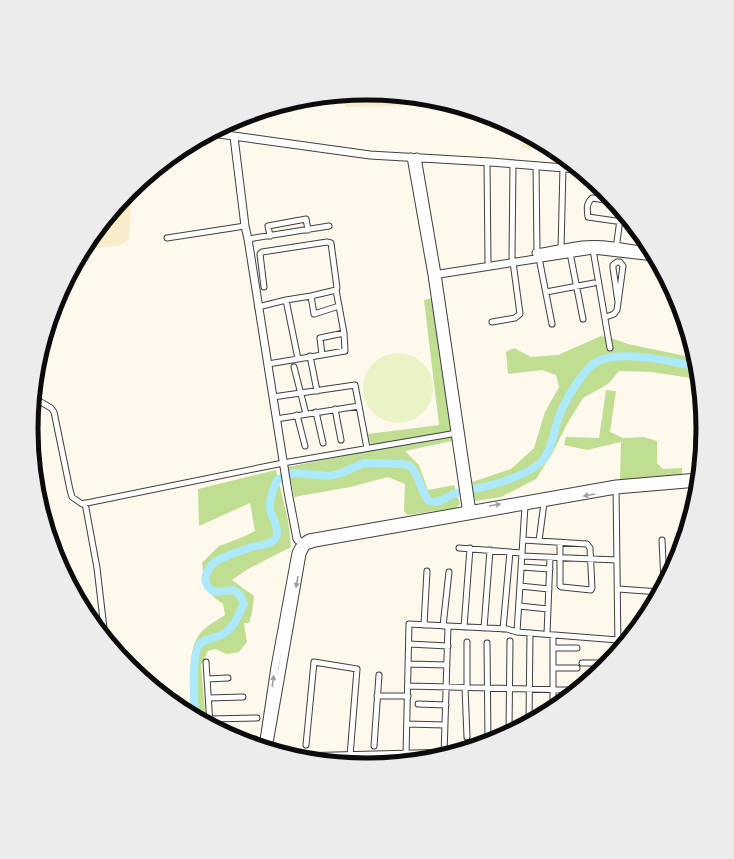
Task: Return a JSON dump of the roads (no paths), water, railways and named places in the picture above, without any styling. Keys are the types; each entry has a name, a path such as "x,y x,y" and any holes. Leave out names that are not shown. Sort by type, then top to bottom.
{"street":[{"path":"220,134 370,155 566,168"},
{"path":"234,137 245,226 288,492 297,539 303,545"},
{"path":"414,157 434,273 470,513"},
{"path":"487,162 488,262"},
{"path":"492,322 515,318 520,314 512,260 513,163"},
{"path":"536,165 538,256 552,324"},
{"path":"561,249 562,167"},
{"path":"602,200 592,198 587,207 588,217 619,221 616,249"},
{"path":"270,236 268,226 306,219 308,230"},
{"path":"167,238 245,226"},
{"path":"248,240 329,226"},
{"path":"264,287 259,256 262,252 330,242 337,288"},
{"path":"434,273 538,256 570,253 590,248"},
{"path":"538,256 561,249 590,248 644,251"},
{"path":"590,248 606,317 610,348"},
{"path":"616,249 646,255"},
{"path":"570,253 583,318"},
{"path":"434,273 488,262 512,260"},
{"path":"606,317 616,312 618,302 623,266 620,262 614,263 613,268 618,302"},
{"path":"254,278 263,277"},
{"path":"546,292 594,283"},
{"path":"258,307 336,290 344,333 345,351 268,364"},
{"path":"311,296 314,314 339,306"},
{"path":"286,300 298,359"},
{"path":"322,355 320,338 344,333"},
{"path":"310,356 317,391"},
{"path":"294,367 306,414"},
{"path":"273,397 355,385 367,448"},
{"path":"40,401 51,408 54,412 70,490 72,497 79,503 86,503 367,448 458,432"},
{"path":"276,418 359,406"},
{"path":"335,409 341,440"},
{"path":"316,412 323,443"},
{"path":"297,415 305,446"},
{"path":"264,742 287,597 296,553 303,545 616,487 692,478"},
{"path":"470,513 544,503 616,487 691,483"},
{"path":"406,755 409,624 503,629 517,632 618,640 616,487"},
{"path":"86,503 97,568 104,627"},
{"path":"539,541 544,503"},
{"path":"517,632 525,506"},
{"path":"523,540 560,542 589,545 592,588 590,590 561,586 560,542"},
{"path":"662,540 663,572"},
{"path":"269,743 303,545"},
{"path":"459,548 510,552 550,558 617,560"},
{"path":"464,627 470,548"},
{"path":"484,628 490,550"},
{"path":"503,629 510,552"},
{"path":"550,558 548,609 550,635 553,648 554,700"},
{"path":"521,567 550,569"},
{"path":"424,625 427,571"},
{"path":"444,749 448,646 446,626 449,572"},
{"path":"520,586 549,589"},
{"path":"618,589 653,592"},
{"path":"519,606 548,609"},
{"path":"529,715 530,633"},
{"path":"509,727 510,641"},
{"path":"467,642 467,737"},
{"path":"488,643 488,735"},
{"path":"409,644 448,646"},
{"path":"553,648 577,648"},
{"path":"206,662 210,719"},
{"path":"306,745 314,662 357,669 346,758"},
{"path":"408,664 447,666"},
{"path":"553,668 598,664"},
{"path":"374,746 379,675"},
{"path":"207,679 228,678"},
{"path":"408,686 568,690"},
{"path":"377,696 408,696"},
{"path":"209,698 244,697"},
{"path":"418,704 446,705"},
{"path":"215,722 257,718"},
{"path":"407,724 445,725"},
{"path":"352,758 363,756 412,756"}],"waterway":[{"path":"195,709 194,667 197,649 203,641 227,632 237,619 244,603 239,594 233,590 214,592 210,589 206,580 208,569 218,560 252,547 267,544 275,539 277,535 277,528 271,513 270,502 277,480 294,473 330,476 364,463 404,464 413,469 428,500 431,502 437,502 457,493 511,479 530,470 543,460 552,442 559,415 568,397 582,375 598,361 621,356 634,356 690,366"}]}
